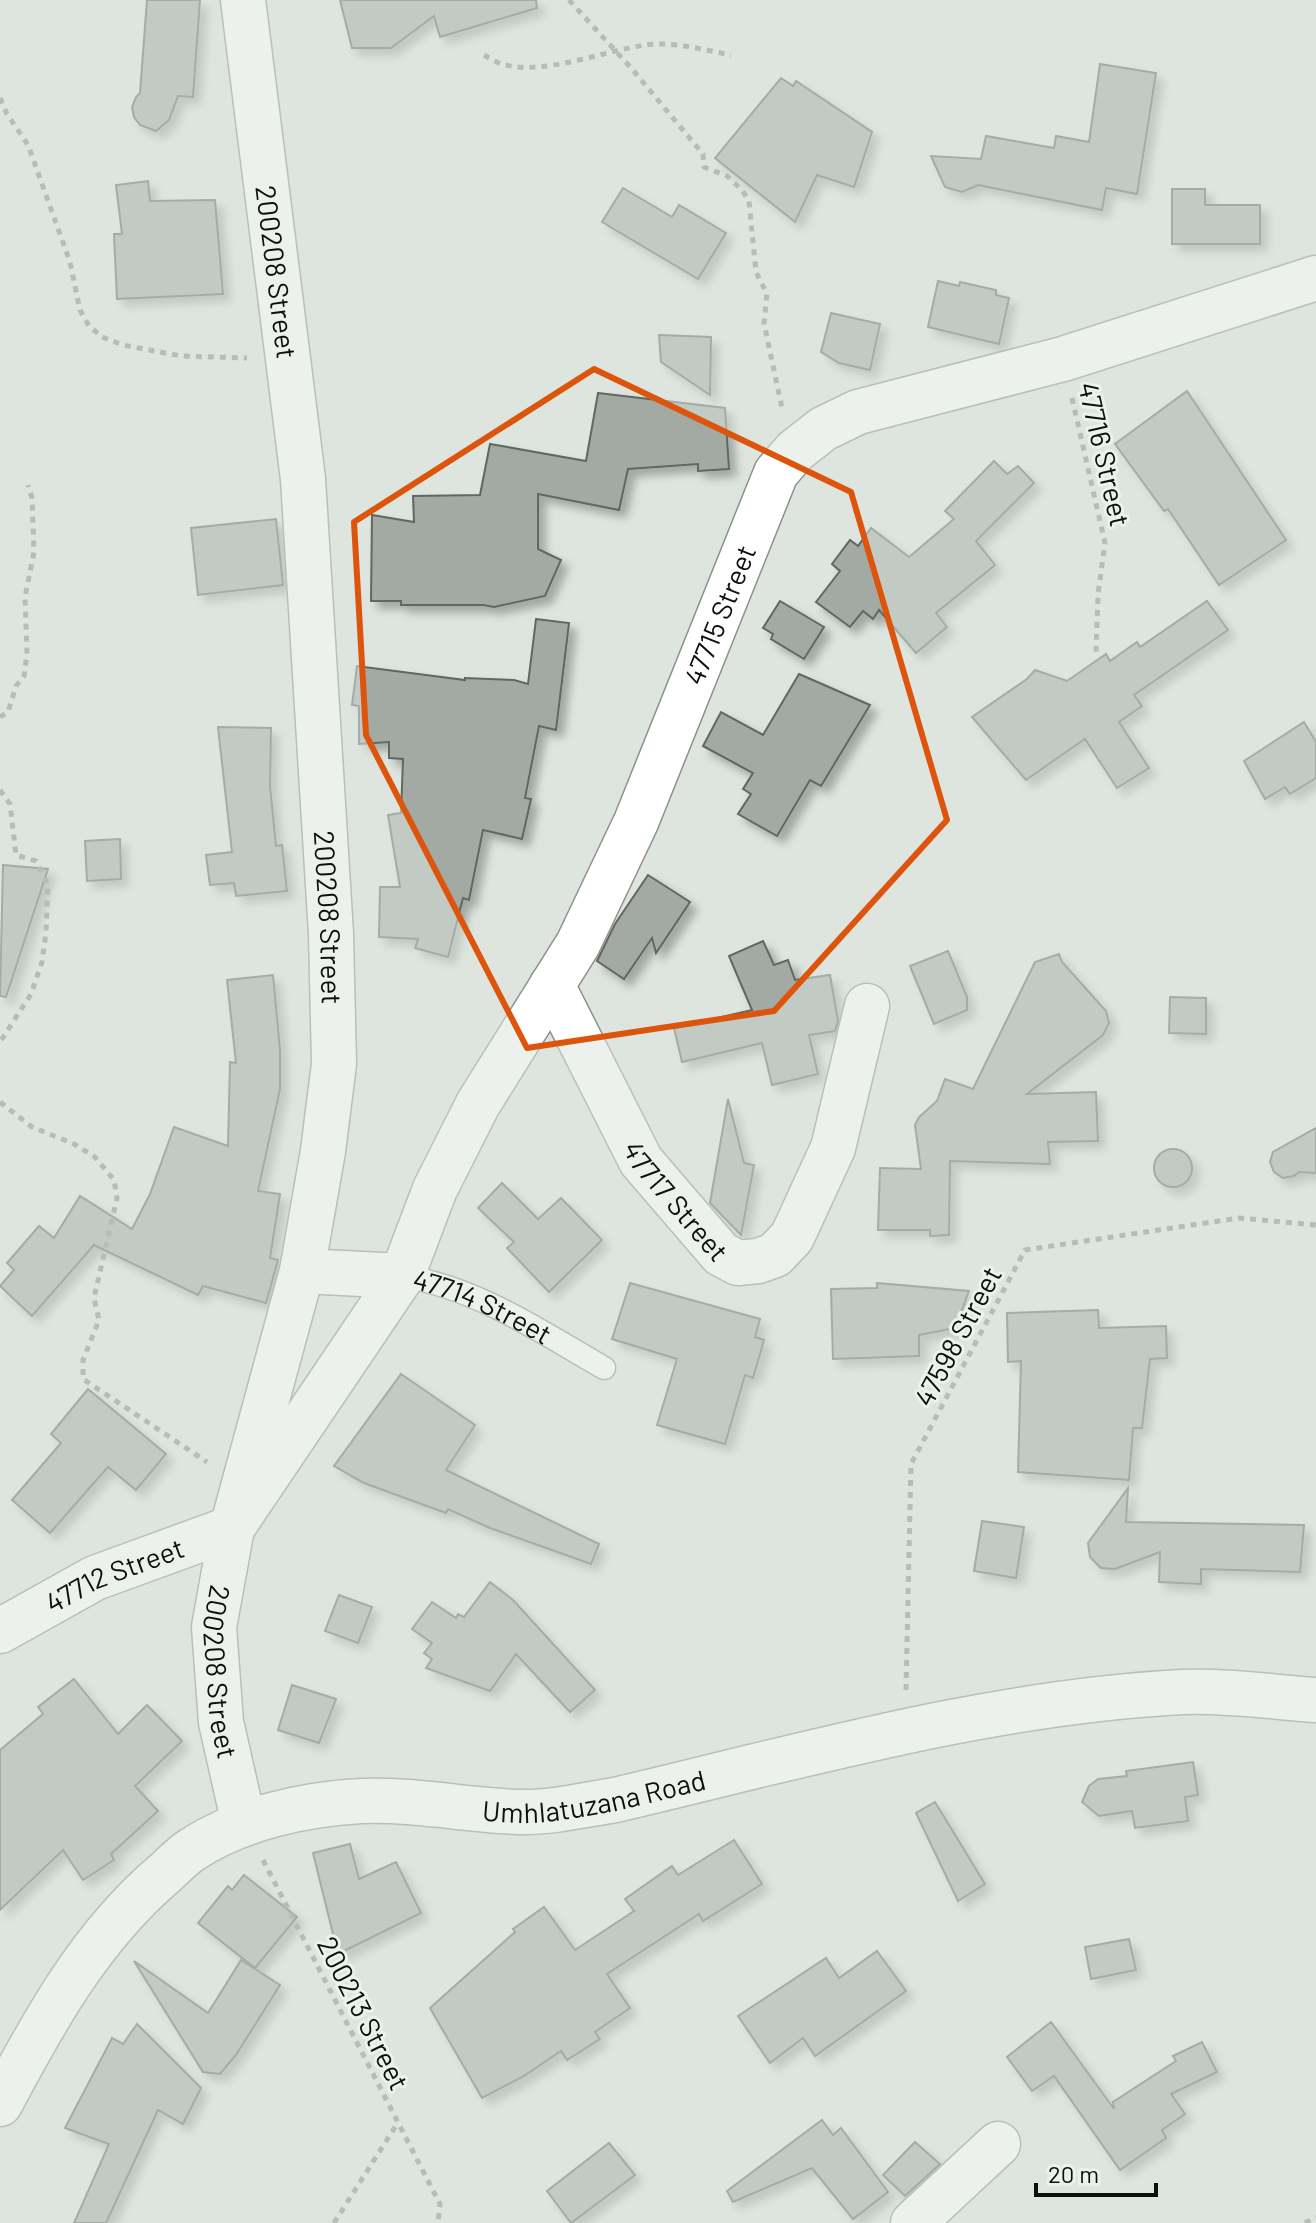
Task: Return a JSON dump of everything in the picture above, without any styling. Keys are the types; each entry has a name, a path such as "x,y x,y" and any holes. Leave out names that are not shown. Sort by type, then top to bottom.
{"street":[{"name":"200208 Street","path":"243,0 303,479 331,934 334,1064 323,1151 302,1271 237,1508 214,1627 221,1722 244,1824"},
{"name":"47715 Street","path":"237,1508 402,1276 435,1189 478,1104 578,944 636,822 776,473 795,451 823,429 858,412 1063,359 1316,278"},
{"name":"47717 Street","path":"552,985 641,1161 721,1254 738,1263 775,1255 792,1237 833,1148 867,1006"},
{"name":"47714 Street","path":"302,1271 402,1276"},
{"name":"47712 Street","path":"0,1631 95,1578 237,1508"},
{"name":"Umhlatuzana Road","path":"0,2104 46,2017 95,1946 139,1895 192,1849 244,1824 308,1807 361,1801 521,1812 573,1807 615,1800 906,1731 1096,1698 1187,1692 1316,1700"},
{"path":"913,2223 998,2144"}],"lane":[{"name":"47714 Street","path":"402,1276 428,1280 498,1308 604,1368"}],"path":[{"path":"569,0 703,154 704,167 727,176 749,201 756,272 767,294 764,323 786,428 795,451"},
{"path":"484,55 505,65 523,67 592,59 648,44 679,45 731,55"},
{"path":"0,98 28,145 70,262 80,310 89,326 102,337 123,345 181,356 288,359"},
{"name":"47716 Street","path":"1063,359 1105,543 1098,594 1096,654"},
{"path":"0,717 8,712 16,686 24,676 27,654 25,597 34,552 32,498 28,485"},
{"path":"0,790 10,804 16,855 36,861 48,885 42,962 31,994 0,1042"},
{"path":"0,1102 32,1127 74,1144 95,1157 114,1180 117,1198 94,1298 99,1320 83,1360 83,1379 188,1448 237,1508"},
{"name":"47598 Street","path":"906,1731 911,1464 1025,1250 1239,1218 1316,1225"},
{"name":"200213 Street","path":"244,1824 440,2204 438,2223"},
{"path":"334,2223 398,2123"},
{"path":"1305,2223 1316,2217"}],"highlighted area":[{"path":"594,369 851,492 947,820 774,1011 527,1048 366,735 354,522"}],"building":[{"path":"147,0 200,0 193,97 178,96 169,120 156,131 140,125 132,107 140,93"},
{"path":"340,0 536,0 537,8 440,37 434,16 391,48 352,48"},
{"path":"1100,64 1156,73 1137,194 1106,188 1102,210 978,185 962,192 945,187 931,156 981,159 986,136 1054,148 1056,136 1089,142"},
{"path":"781,78 793,86 796,81 872,132 854,187 817,175 795,222 715,158"},
{"path":"148,181 150,201 215,200 223,294 117,299 114,234 122,234 116,185"},
{"path":"623,188 672,217 679,205 726,233 698,279 602,222"},
{"path":"1172,189 1205,189 1205,205 1260,205 1260,244 1172,244"},
{"path":"938,281 996,290 996,295 1009,298 999,344 928,327"},
{"path":"831,313 880,324 870,370 839,363 821,352"},
{"path":"659,335 711,337 710,395 661,362"},
{"path":"1187,391 1286,540 1219,585 1168,509 1164,511 1115,444"},
{"path":"598,393 725,408 729,469 698,471 698,464 628,469 619,510 538,494 538,549 561,560 545,596 494,607 401,605 401,601 371,601 372,515 414,522 413,496 480,495 490,444 586,461"},
{"path":"994,461 1007,474 1018,466 1034,483 976,541 995,565 936,613 947,627 916,653 879,610 873,619 863,611 850,627 816,602 840,571 832,564 850,540 858,546 871,528 909,557 954,519 945,511"},
{"path":"276,519 283,585 198,595 191,528"},
{"path":"780,601 824,627 804,659 771,639 773,634 763,628"},
{"path":"1207,601 1228,630 1134,695 1142,706 1119,722 1149,768 1117,788 1085,739 1026,780 972,717 1027,679 1035,670 1067,681 1106,654 1110,661 1137,642 1140,647"},
{"path":"536,619 569,623 556,730 539,726 525,798 531,799 522,839 483,830 469,900 463,898 448,957 415,948 418,939 379,937 380,887 400,887 388,815 401,813 403,759 389,758 389,742 359,744 359,706 352,705 357,666 465,680 514,680 528,684"},
{"path":"799,674 870,705 821,786 810,780 777,836 738,814 751,794 743,789 753,773 703,746 721,712 763,735"},
{"path":"1304,722 1316,742 1316,778 1290,794 1285,787 1265,799 1244,761"},
{"path":"218,727 271,728 270,786 276,846 282,845 287,891 236,896 234,883 210,885 206,855 232,852"},
{"path":"120,839 121,879 87,881 85,841"},
{"path":"3,865 48,869 6,997 0,996"},
{"path":"648,875 690,902 656,953 652,938 624,979 597,961 615,924"},
{"path":"763,941 774,965 788,960 795,980 830,975 838,1021 835,1031 809,1035 818,1074 772,1085 762,1043 682,1062 674,1028 752,1010 729,956"},
{"path":"948,951 967,997 967,1010 934,1024 910,966"},
{"path":"1059,954 1062,962 1106,1011 1109,1023 1103,1035 1027,1094 1096,1092 1098,1141 1048,1142 1050,1164 950,1161 949,1235 930,1236 930,1230 878,1230 880,1168 921,1169 915,1125 919,1117 937,1101 945,1079 973,1089 1035,962"},
{"path":"273,975 280,1089 258,1191 280,1194 270,1258 278,1260 266,1303 203,1286 198,1295 94,1245 32,1316 0,1286 14,1270 7,1263 39,1226 54,1238 80,1196 132,1229 150,1194 174,1127 228,1146 230,1062 236,1063 227,980"},
{"path":"1170,997 1206,998 1206,1034 1169,1033"},
{"path":"728,1099 744,1163 754,1165 741,1235 710,1203"},
{"path":"1316,1128 1316,1173 1299,1172 1283,1178 1274,1172 1270,1162 1273,1152"},
{"path":"1173,1149 1186,1155 1192,1168 1186,1181 1173,1187 1160,1181 1154,1168 1160,1155"},
{"path":"502,1183 538,1219 561,1198 602,1240 549,1292 507,1248 514,1242 478,1208"},
{"path":"630,1283 760,1319 755,1337 764,1340 753,1378 745,1375 725,1444 657,1425 677,1359 612,1339"},
{"path":"877,1283 969,1291 955,1328 919,1335 919,1356 833,1359 831,1289 877,1288"},
{"path":"1098,1310 1099,1328 1166,1326 1167,1358 1150,1359 1142,1428 1133,1428 1129,1480 1018,1472 1021,1361 1008,1362 1007,1313"},
{"path":"401,1374 475,1425 446,1470 599,1544 591,1564 490,1528 448,1509 446,1513 364,1483 334,1466"},
{"path":"88,1389 166,1454 136,1490 108,1467 50,1533 12,1500 61,1443 51,1434"},
{"path":"1128,1488 1126,1522 1304,1525 1300,1572 1201,1569 1201,1584 1159,1582 1160,1552 1115,1569 1101,1568 1090,1557 1088,1543"},
{"path":"982,1521 1024,1527 1016,1578 974,1571"},
{"path":"490,1582 513,1600 595,1690 570,1712 516,1654 490,1691 426,1668 432,1659 424,1653 432,1643 412,1629 432,1602 456,1618 458,1614 464,1617"},
{"path":"339,1595 372,1607 358,1643 325,1631"},
{"path":"74,1679 118,1734 147,1705 182,1741 135,1786 158,1811 111,1854 114,1860 83,1880 63,1850 0,1910 0,1750 43,1714 38,1707"},
{"path":"292,1685 336,1699 319,1743 278,1730"},
{"path":"1193,1762 1198,1795 1185,1797 1188,1821 1135,1828 1132,1811 1099,1816 1082,1802 1089,1786 1098,1779 1127,1776 1126,1771"},
{"path":"935,1802 985,1884 958,1901 916,1813"},
{"path":"734,1840 762,1884 703,1921 699,1914 607,1974 630,2008 595,2032 600,2039 567,2060 561,2051 524,2076 482,2098 430,2008 515,1932 513,1929 544,1907 575,1950 634,1911 625,1899 672,1866 678,1875"},
{"path":"350,1844 359,1879 396,1862 421,1913 338,1954 313,1853"},
{"path":"244,1875 297,1917 255,1968 198,1923 228,1886 232,1890"},
{"path":"1129,1939 1136,1970 1091,1979 1085,1947"},
{"path":"877,1951 906,1991 815,2056 803,2038 770,2063 738,2016 826,1958 839,1978"},
{"path":"241,1960 280,1985 236,2055 220,2074 203,2072 134,1961 208,2013"},
{"path":"1051,2022 1114,2109 1113,2102 1176,2061 1173,2056 1202,2042 1217,2072 1171,2094 1185,2114 1162,2130 1166,2138 1120,2170 1054,2076 1032,2091 1007,2057"},
{"path":"137,2024 201,2088 183,2124 158,2110 106,2223 74,2223 109,2144 65,2128 112,2038 123,2044"},
{"path":"822,2120 833,2135 841,2128 888,2192 853,2219 812,2168 733,2202 727,2191"},
{"path":"915,2142 940,2164 905,2196 883,2175"},
{"path":"609,2143 635,2175 571,2223 547,2191"}]}
